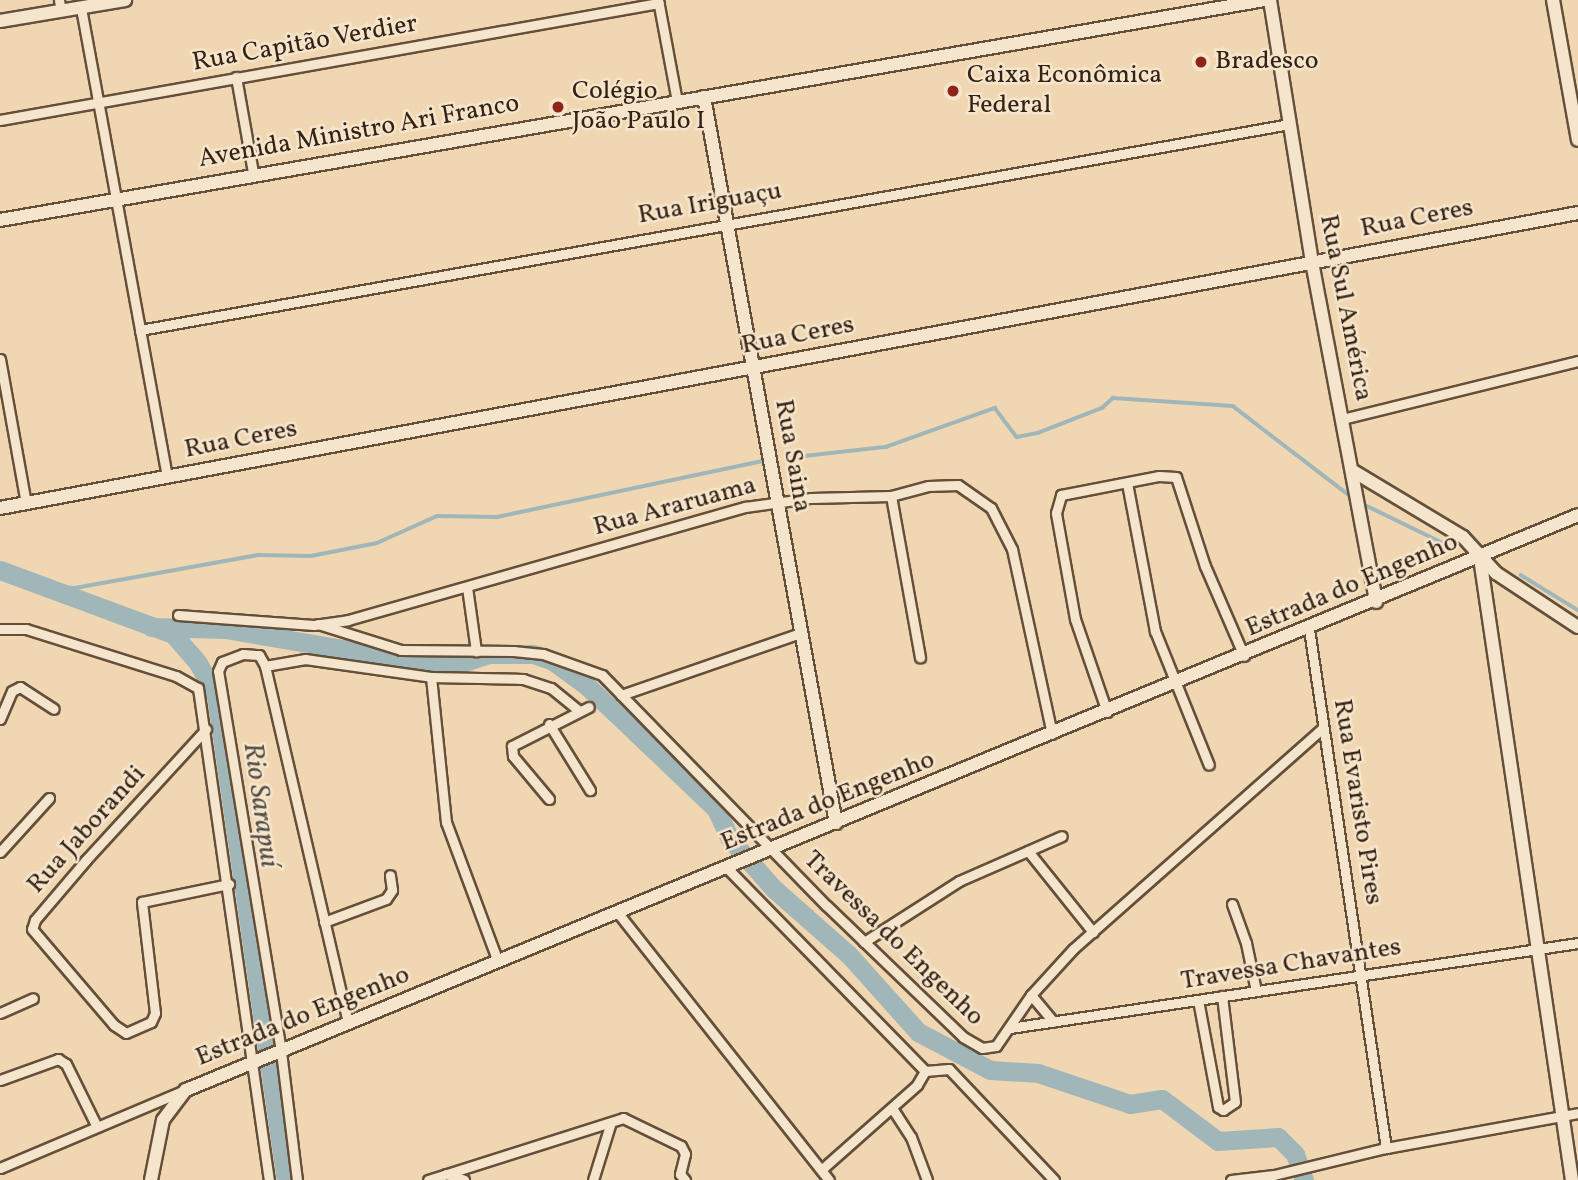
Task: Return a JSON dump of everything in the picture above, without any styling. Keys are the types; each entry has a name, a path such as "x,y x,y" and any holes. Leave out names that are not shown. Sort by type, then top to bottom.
{"street":[{"path":"0,21 60,6 81,8 125,0"},
{"name":"Avenida Ministro Ari Franco","path":"0,220 253,172 1268,0"},
{"name":"Rua Sul América","path":"1268,0 1312,262 1376,602"},
{"path":"1553,0 1578,140"},
{"path":"659,2 677,102"},
{"name":"Rua Capitão Verdier","path":"0,120 659,2"},
{"path":"81,8 167,477"},
{"path":"236,77 253,172"},
{"name":"Rua Saina","path":"704,97 836,823"},
{"name":"Rua Iriguaçu","path":"140,330 727,222 1289,124"},
{"name":"Rua Ceres","path":"0,508 1578,212"},
{"path":"0,359 26,504"},
{"path":"1342,419 1578,361"},
{"path":"1353,471 1463,537 1480,558 1509,583 1578,627"},
{"path":"1107,712 1075,619 1056,513 1061,495 1171,476 1180,484 1194,537 1244,656"},
{"path":"1127,483 1155,631 1209,765"},
{"name":"Rua Araruama","path":"177,615 318,624 467,587 717,515 777,502 891,496 928,486 958,485 991,508 1012,549 1052,734"},
{"path":"891,496 920,657"},
{"name":"Estrada do Engenho","path":"151,1180 163,1120 186,1090 1376,602 1578,515"},
{"path":"1480,558 1572,1180"},
{"path":"467,587 476,652"},
{"name":"Travessa do Engenho","path":"318,624 401,650 514,650 554,657 602,675 864,942 975,1046 996,1046 1010,1028"},
{"path":"0,629 26,629 192,683 201,695 256,1061 269,1180"},
{"name":"Rua Evaristo Pires","path":"1309,629 1363,975 1386,1148"},
{"path":"621,695 800,633"},
{"path":"297,1180 218,671 225,660 249,653 259,655 265,666 348,1024"},
{"path":"265,666 305,659 431,677 523,679 551,688 584,709 514,743 513,756 549,799"},
{"path":"431,677 446,822 498,962"},
{"path":"0,719 12,691 24,687 54,709"},
{"path":"549,724 590,790"},
{"path":"1010,1028 1031,995 1093,932 1323,728"},
{"name":"Rua Jaborandi","path":"206,729 86,860 35,920 32,929 114,1026 126,1033 151,1022 155,1013 142,902 229,884"},
{"path":"0,852 49,798"},
{"path":"864,942 959,881 1062,836"},
{"path":"1028,851 1093,932"},
{"path":"731,866 925,1071"},
{"path":"324,922 386,900 392,890 390,875"},
{"path":"1232,904 1246,943 1256,991"},
{"path":"618,913 829,1180"},
{"name":"Travessa Chavantes","path":"1010,1028 1578,943"},
{"path":"1031,995 1054,1022"},
{"path":"1198,1000 1218,1107 1223,1110 1235,1102 1222,996"},
{"path":"0,1013 33,998"},
{"path":"0,1080 58,1059 66,1064 97,1127"},
{"path":"925,1071 949,1069 1054,1180"},
{"path":"821,1170 917,1085 925,1071"},
{"path":"0,1168 186,1090"},
{"path":"892,1108 911,1137 927,1180"},
{"path":"1231,1180 1274,1175 1386,1148 1578,1113"},
{"path":"428,1180 627,1119 681,1146 685,1154 681,1178"},
{"path":"593,1180 610,1125"},
{"path":"446,1174 464,1180"}],"waterway":[{"path":"786,458 886,447 995,408 1017,437 1038,433 1102,408 1113,398 1233,406 1354,499"},
{"path":"45,585 75,588 258,555 311,556 377,543 437,516 497,517 762,461"},
{"path":"1361,503 1441,542"},
{"name":"Rio Sarapuí","path":"0,570 173,634 198,663 216,695 286,1180"},
{"path":"1521,575 1578,610"},
{"path":"151,627 225,629 449,667 489,654 533,654 553,661 587,686 716,809 730,839 773,888 849,955 918,1032 990,1070 1038,1073 1130,1104 1162,1099 1218,1141 1278,1137 1295,1154 1304,1180"}],"place":[{"name":"Bradesco","path":"1201,62"},
{"name":"Caixa Econômica Federal","path":"953,91"},
{"name":"Colégio João Paulo I","path":"558,107"}]}
